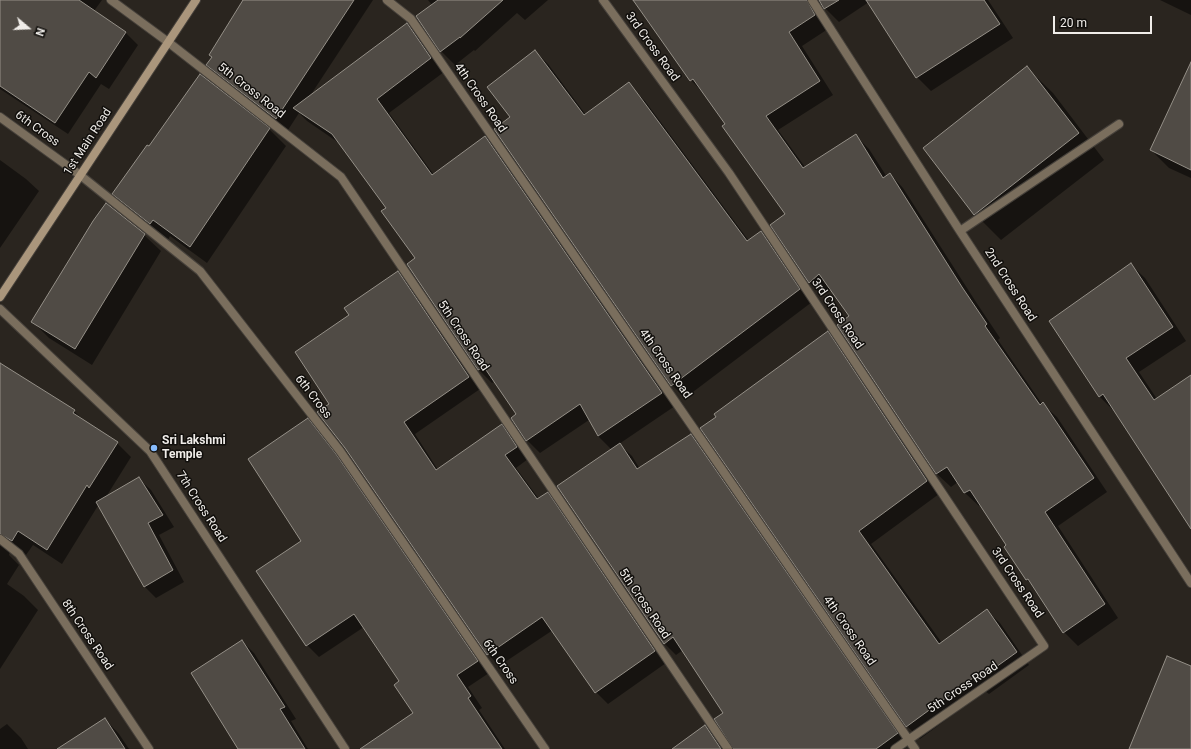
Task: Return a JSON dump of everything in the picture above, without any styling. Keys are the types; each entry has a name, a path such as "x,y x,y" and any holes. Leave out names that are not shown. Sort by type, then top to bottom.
{"street":[{"name":"5th Cross Road","path":"111,0 168,42 341,176 728,749"},
{"name":"1st Main Road","path":"0,297 196,0"},
{"name":"4th Cross Road","path":"387,0 411,19 416,25 915,749"},
{"name":"3rd Cross Road","path":"603,0 729,174 1044,646"},
{"name":"2nd Cross Road","path":"812,0 960,232 1191,583"},
{"name":"6th Cross","path":"0,117 80,175 200,271 340,451 545,749"},
{"path":"960,232 1119,124"},
{"name":"7th Cross Road","path":"0,309 150,452 345,749"},
{"name":"8th Cross Road","path":"0,539 19,554 149,749"},
{"name":"5th Cross Road","path":"895,749 1044,646"}],"building":[{"path":"0,0 79,0 126,32 96,78 89,72 55,123 0,86"},
{"path":"243,0 354,0 276,119 206,65 212,57 209,55"},
{"path":"438,0 503,0 460,38 440,52 416,16"},
{"path":"633,0 807,0 815,15 789,32 820,81 766,116 803,168 856,134 883,178 890,173 987,324 985,326 1040,405 1043,402 1094,478 1045,512 1105,604 1063,633 1028,579 1026,580 1004,547 1006,545 970,490 964,493 947,467 936,474 837,325 849,316 819,274 809,283 770,225 785,214 722,126 725,124 693,79 690,81"},
{"path":"819,0 839,0 824,9"},
{"path":"866,0 984,0 1000,24 916,78"},
{"path":"407,23 431,58 377,99 432,175 485,136 662,393 598,436 580,404 526,441 511,418 516,414 484,367 478,370 407,264 415,258 381,211 386,208 332,134 293,108"},
{"path":"535,50 584,115 629,82 747,241 761,231 800,289 671,386 494,129 510,117 487,87"},
{"path":"1191,62 1191,170 1150,150"},
{"path":"1027,66 1079,133 974,215 923,148"},
{"path":"200,74 270,128 190,247 153,220 150,224 112,194 147,145 149,146"},
{"path":"106,203 145,234 75,349 31,322 93,221"},
{"path":"1131,263 1173,327 1126,358 1154,400 1191,375 1191,529 1103,394 1099,397 1049,321"},
{"path":"398,271 469,377 404,422 436,470 502,424 517,447 505,455 537,499 548,492 655,651 595,693 542,617 487,655 345,448 317,412 329,404 295,352 349,315 344,308"},
{"path":"828,331 927,481 859,531 939,644 987,609 1017,652 975,682 973,678 906,727 700,428 716,417 714,414"},
{"path":"0,363 75,410 73,413 118,442 89,488 87,485 47,550 18,531 12,541 0,534"},
{"path":"308,418 336,454 478,661 457,675 471,696 468,698 502,749 360,749 413,713 394,685 399,681 354,614 306,646 256,571 301,541 248,459"},
{"path":"691,434 898,733 876,749 733,749 714,719 723,713 673,637 664,644 557,486 620,443 637,469"},
{"path":"139,477 163,515 148,523 173,570 144,587 96,502"},
{"path":"242,640 285,707 280,709 305,749 238,749 191,673"},
{"path":"1167,656 1191,666 1191,749 1129,749"},
{"path":"105,718 125,749 57,749"},
{"path":"705,725 721,749 672,749"}],"place":[{"name":"Sri Lakshmi Temple","path":"154,448"}]}
